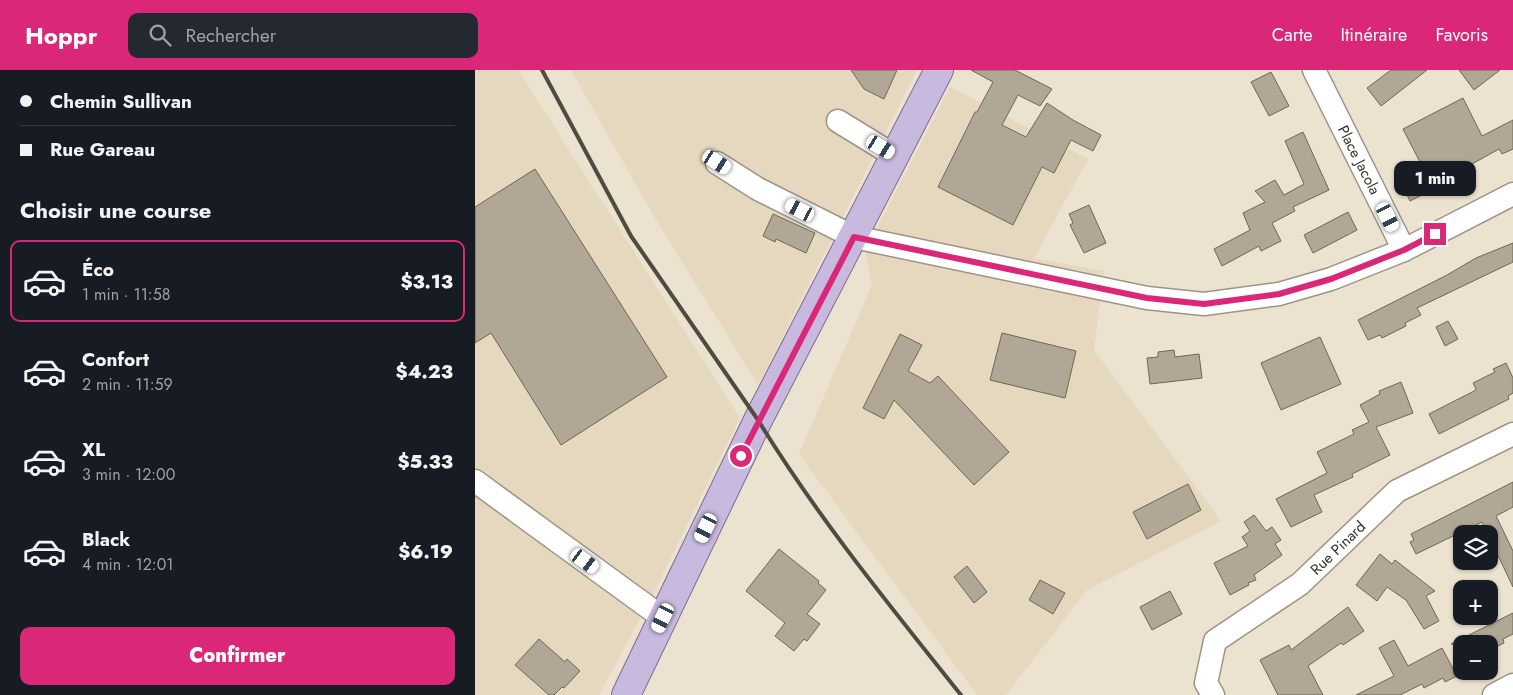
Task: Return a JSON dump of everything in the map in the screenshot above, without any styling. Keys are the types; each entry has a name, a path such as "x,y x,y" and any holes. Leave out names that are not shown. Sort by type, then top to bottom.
{"main road":[{"path":"626,695 758,420 939,70"}],"street":[{"name":"Place Jacola","path":"1314,70 1404,250"},
{"path":"838,121 895,156"},
{"path":"717,162 758,189 854,237 1147,298 1204,304 1279,294 1331,279 1404,250 1513,194"},
{"name":"Rue Pinard","path":"1213,695 1206,683 1215,641 1300,584 1397,491 1513,434"},
{"path":"475,481 663,618"},
{"path":"1494,695 1513,685"}],"shaded area":[{"path":"475,70 518,70 740,418 652,596 599,695 475,695"},
{"path":"571,70 917,70 758,385 652,213"},
{"path":"950,87 1088,159 1034,258 1104,271 1094,350 1221,521 1087,590 1006,695 977,695 799,454 872,285 865,251"}],"building":[{"path":"851,70 897,70 884,99 864,89"},
{"path":"971,70 1015,70 1052,89 1040,106 1018,95 1002,125 1026,137 1047,103 1101,135 1093,151 1071,140 1054,173 1042,167 1013,225 938,187 975,112 977,112 993,82"},
{"path":"1391,70 1427,70 1381,106 1367,88"},
{"path":"1459,70 1500,70 1474,90"},
{"path":"1271,72 1289,106 1269,116 1251,82"},
{"path":"1463,98 1482,136 1513,120 1513,149 1502,154 1499,149 1472,164 1474,169 1410,201 1401,183 1411,178 1408,173 1422,166 1403,129"},
{"path":"1303,132 1329,190 1293,207 1295,211 1272,223 1281,241 1261,251 1259,246 1222,266 1214,249 1250,230 1243,213 1265,202 1255,191 1275,180 1284,195 1304,184 1285,141"},
{"path":"535,169 667,377 561,445 491,333 475,343 475,207"},
{"path":"1089,205 1106,243 1084,253 1070,225 1073,223 1069,214"},
{"path":"1348,212 1357,230 1313,253 1304,235"},
{"path":"773,214 815,233 806,253 776,239 775,242 763,236"},
{"path":"1513,243 1513,262 1417,308 1421,315 1405,323 1406,326 1382,338 1380,335 1368,340 1358,320 1447,275 1476,258"},
{"path":"1448,321 1458,339 1445,346 1436,327"},
{"path":"1002,333 1076,351 1065,398 990,380"},
{"path":"900,334 922,345 908,371 930,383 938,376 1009,452 974,485 894,400 884,419 863,408"},
{"path":"1320,337 1341,384 1281,410 1261,363"},
{"path":"1174,350 1175,357 1199,354 1202,378 1150,384 1147,358 1158,357 1158,352"},
{"path":"1506,363 1513,378 1513,393 1508,396 1509,399 1439,434 1429,414 1474,391 1476,389 1473,383 1495,372 1493,369"},
{"path":"1401,382 1413,413 1376,427 1390,455 1352,474 1353,477 1314,495 1322,512 1291,527 1276,499 1327,473 1317,452 1354,434 1352,430 1369,422 1360,405 1380,394 1379,391"},
{"path":"1513,482 1513,507 1496,516 1513,551 1513,587 1498,556 1498,525 1483,525 1482,522 1476,525 1453,525 1453,536 1416,554 1410,542 1414,540 1411,534"},
{"path":"1188,484 1201,510 1147,539 1133,512"},
{"path":"1254,515 1266,531 1272,527 1281,540 1275,544 1282,555 1254,575 1256,580 1230,595 1214,563 1248,546 1242,537 1250,531 1244,522"},
{"path":"779,549 819,581 818,583 826,590 807,614 820,624 807,641 804,639 794,651 775,636 785,623 746,591"},
{"path":"1380,554 1392,564 1395,560 1435,591 1426,596 1439,621 1424,629 1406,600 1387,587 1377,601 1356,585"},
{"path":"967,566 987,592 974,603 954,577"},
{"path":"1040,580 1065,593 1053,614 1029,600"},
{"path":"1170,591 1182,614 1152,630 1140,607"},
{"path":"1348,607 1364,631 1343,645 1341,643 1308,666 1323,695 1278,695 1260,660 1289,645 1291,650"},
{"path":"1513,613 1513,634 1503,639 1504,643 1498,646 1498,635 1469,635 1489,625 1498,625 1498,620"},
{"path":"539,639 565,662 567,659 580,671 564,688 562,687 554,695 549,695 515,665"},
{"path":"1394,640 1408,666 1442,648 1453,669 1453,678 1445,682 1443,678 1424,688 1422,684 1400,695 1356,695 1394,676 1379,648"}],"railway":[{"path":"542,70 631,236 830,527 881,595 961,695"}],"route":[{"path":"741,456 854,237 1147,298 1204,304 1279,294 1331,279 1404,250 1435,234"}]}
